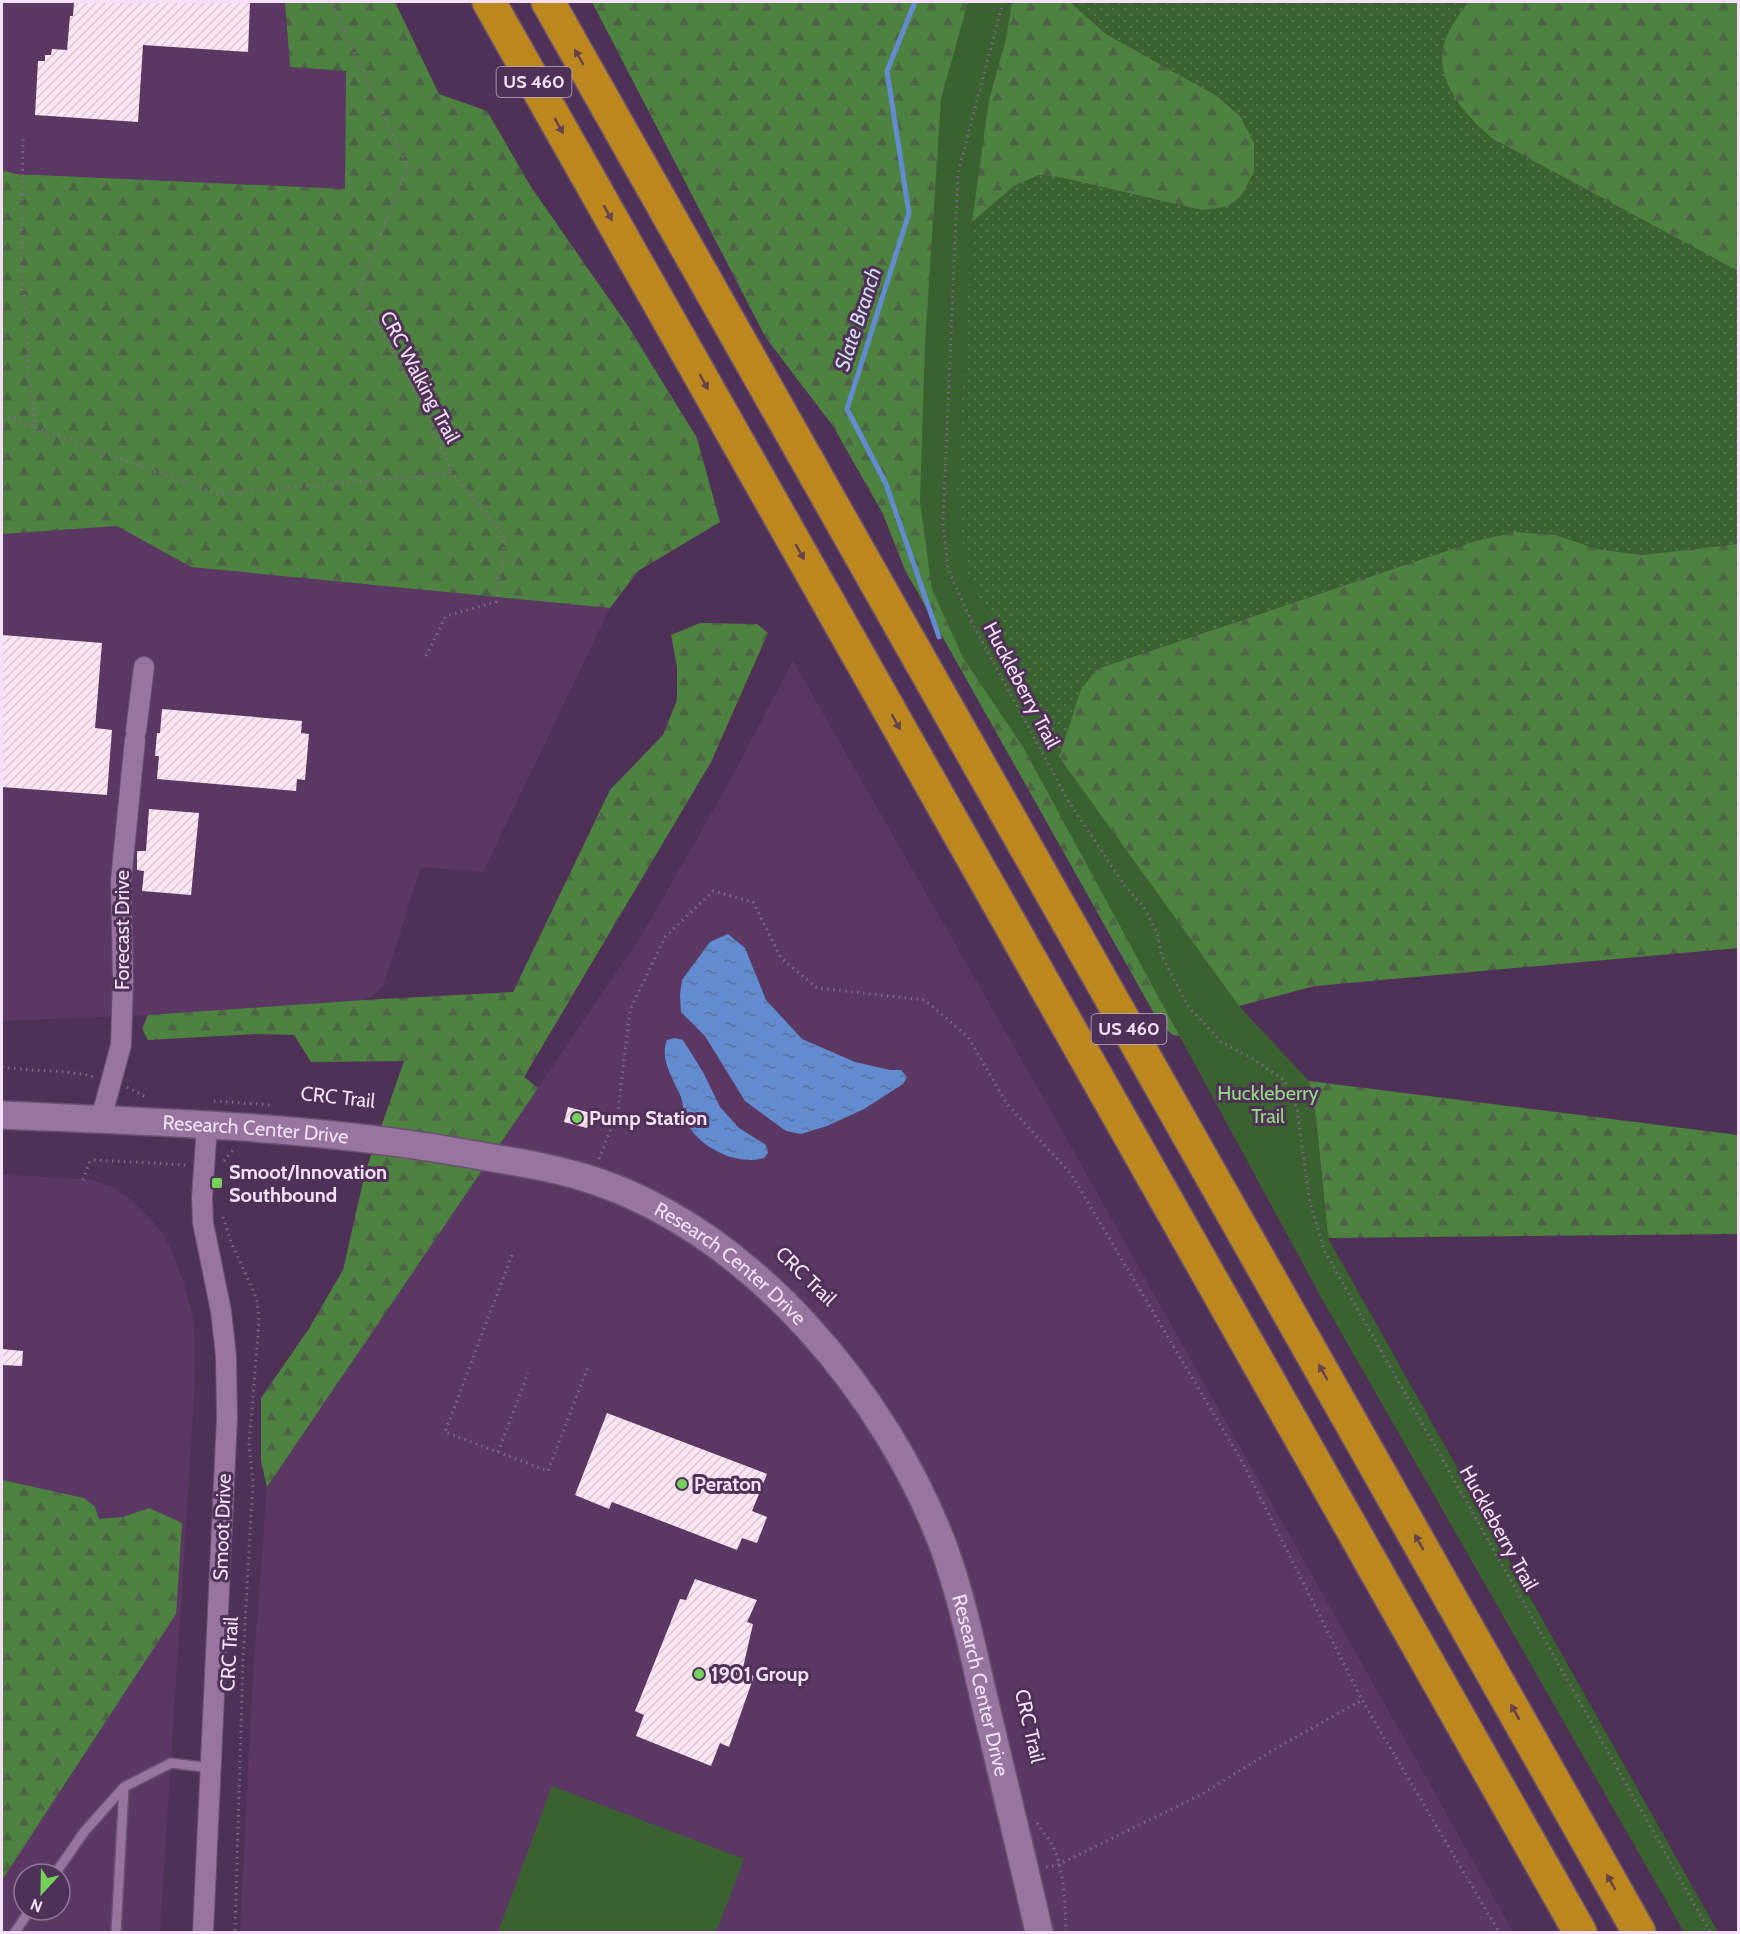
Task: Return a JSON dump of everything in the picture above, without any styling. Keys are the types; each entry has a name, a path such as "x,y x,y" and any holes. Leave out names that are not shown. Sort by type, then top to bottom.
{"highway":[{"name":"US 460","path":"489,2 1580,1932"},
{"name":"US 460","path":"548,2 1640,1932"}],"main road":[{"name":"Research Center Drive","path":"2,1115 101,1119 207,1113 363,1136 557,1170 600,1183 669,1215 705,1237 759,1280 799,1318 854,1382 894,1443 919,1490 944,1549 963,1611 1040,1932"}],"street":[{"name":"Forecast Drive","path":"101,1119 121,1045 122,880 144,667"},
{"name":"Smoot Drive","path":"203,1932 227,1418 225,1340 203,1223 202,1198 207,1113"}],"lane":[{"path":"1079,1047 1125,1022"},
{"path":"63,1862 84,1832 124,1787 171,1763 212,1768"},
{"path":"116,1932 124,1787"}],"path":[{"name":"CRC Walking Trail","path":"2,418 14,418 217,494 453,473 415,390 358,292 408,167 331,2"},
{"name":"Huckleberry Trail","path":"1003,2 960,161 943,522 948,569 972,623 1069,802 1125,886 1145,909 1157,933 1161,954 1186,1005 1221,1042 1253,1059 1284,1080 1297,1108 1309,1198 1324,1250 1710,1932"},
{"path":"23,139 21,273 27,320 28,371 36,428"},
{"path":"426,656 446,616 496,602 504,538 453,473"},
{"path":"608,1162 599,1158 618,1111 630,1010 665,937 713,891 753,902 781,958 817,988 925,1000 968,1037 1007,1104 1071,1174 1244,1465 1362,1700 1499,1932"},
{"path":"2,1066 24,1070 77,1072 96,1077"},
{"path":"128,1087 149,1099"},
{"name":"CRC Trail","path":"207,1113 277,1106"},
{"path":"219,1167 233,1149"},
{"path":"82,1180 89,1163 93,1160 189,1166"},
{"name":"CRC Trail","path":"221,1213 231,1242 257,1299 259,1321 249,1445 253,1481 243,1659 235,1932"},
{"path":"512,1255 445,1432 548,1471 589,1364"},
{"path":"498,1452 528,1373"},
{"path":"1058,1865 1202,1794 1362,1700"},
{"path":"1035,1813 1038,1824 1052,1845 1058,1865 1065,1898 1066,1932"}],"shaded area":[{"path":"2,2 285,2 290,67 346,71 345,189 15,174 2,170"},
{"path":"117,526 191,567 610,608 483,872 421,867 383,986 364,1000 148,1015 2,1021 2,534"},
{"path":"793,661 1056,1120 1513,1932 240,1932 253,1677 267,1487 643,933 726,788"},
{"path":"2,1174 92,1180 112,1187 129,1198 158,1227 169,1245 184,1283 194,1322 195,1383 160,1932 2,1932"}],"green space":[{"path":"285,2 395,2 439,94 487,111 531,187 628,326 697,438 720,522 638,571 610,608 191,567 117,526 2,534 2,170 15,174 345,189 346,71 290,67"},
{"path":"592,2 1070,2 1106,34 1217,96 1240,116 1254,143 1254,172 1241,196 1227,207 1202,210 1059,177 1039,175 1014,186 972,222 942,271 932,510 1059,757 1081,689 1097,669 1476,541 1515,532 1556,535 1597,549 1642,555 1738,544 1738,948 1315,986 1239,1006 1187,1037 1173,1035 1160,1024 905,570 883,514 833,426 766,338"},
{"name":"Huckleberry Trail","path":"968,2 1012,2 1006,39 989,100 972,222 957,493 966,571 1059,757 1239,1006 1309,1081 1316,1119 1328,1238 1718,1932 1684,1932 1322,1299 1023,747 963,658 932,589 920,502 925,344 941,99"},
{"path":"1070,2 1468,2 1448,33 1493,139 1738,271 1738,544 1642,555 1597,549 1556,535 1515,532 1476,541 1097,669 1081,690 1059,757 932,510 972,222 1014,186 1039,175 1059,177 1202,210 1227,207 1241,196 1240,116 1217,96 1106,34"},
{"path":"1468,2 1738,2 1738,271 1493,139 1475,123 1458,103 1446,81 1442,57 1447,35"},
{"path":"700,623 757,624 768,633 711,762 524,1077 538,1088 267,1487 261,1461 261,1398 308,1330 343,1270 365,1173 404,1061 311,1062 294,1035 257,1034 148,1040 142,1029 148,1015 513,992 610,790 663,735 677,700 677,667 671,635"},
{"path":"1309,1081 1738,1135 1738,1234 1328,1238 1316,1119"},
{"path":"2,1480 84,1498 95,1507 99,1519 123,1517 149,1508 182,1523 176,1614 2,1880"},
{"path":"552,1786 744,1859 716,1932 498,1932"}],"water":[{"path":"728,934 745,948 766,1000 802,1039 855,1062 890,1070 901,1070 907,1077 903,1084 864,1109 827,1126 801,1134 786,1131 745,1101 705,1036 681,1012 682,980 710,942"},
{"path":"675,1038 683,1040 703,1072 720,1107 739,1128 766,1145 768,1153 764,1158 754,1160 731,1157 710,1147 693,1133 687,1124 681,1097 666,1062 667,1040"}],"building":[{"path":"74,2 250,2 248,52 143,45 138,122 35,115 38,61 45,61 45,55 51,55 52,49 67,50 70,16 73,16"},
{"path":"2,635 102,643 95,728 112,730 107,795 2,787"},
{"path":"162,709 302,721 301,733 309,734 305,780 297,779 296,791 157,779 159,756 155,756"},
{"path":"149,809 199,813 191,895 142,891 144,871 137,870 137,851 146,851"},
{"name":"Pump Station","path":"568,1107 591,1113 587,1128 564,1122"},
{"path":"2,1349 23,1351 22,1366 2,1365"},
{"path":"607,1413 767,1474 752,1511 767,1517 757,1543 742,1538 737,1550 612,1502 609,1509 575,1495"},
{"name":"1901 Group","path":"695,1579 757,1600 747,1622 753,1624 742,1672 754,1676 729,1747 720,1743 711,1766 636,1736 644,1715 635,1711 680,1599 686,1600"}],"waterway":[{"name":"Slate Branch","path":"915,2 887,71 909,213 847,409 886,484 939,637"}],"place":[{"name":"Pump Station","path":"577,1118"},
{"name":"Smoot/Innovation Southbound","path":"217,1183"},
{"name":"Peraton","path":"682,1484"},
{"name":"1901 Group","path":"699,1674"}]}
